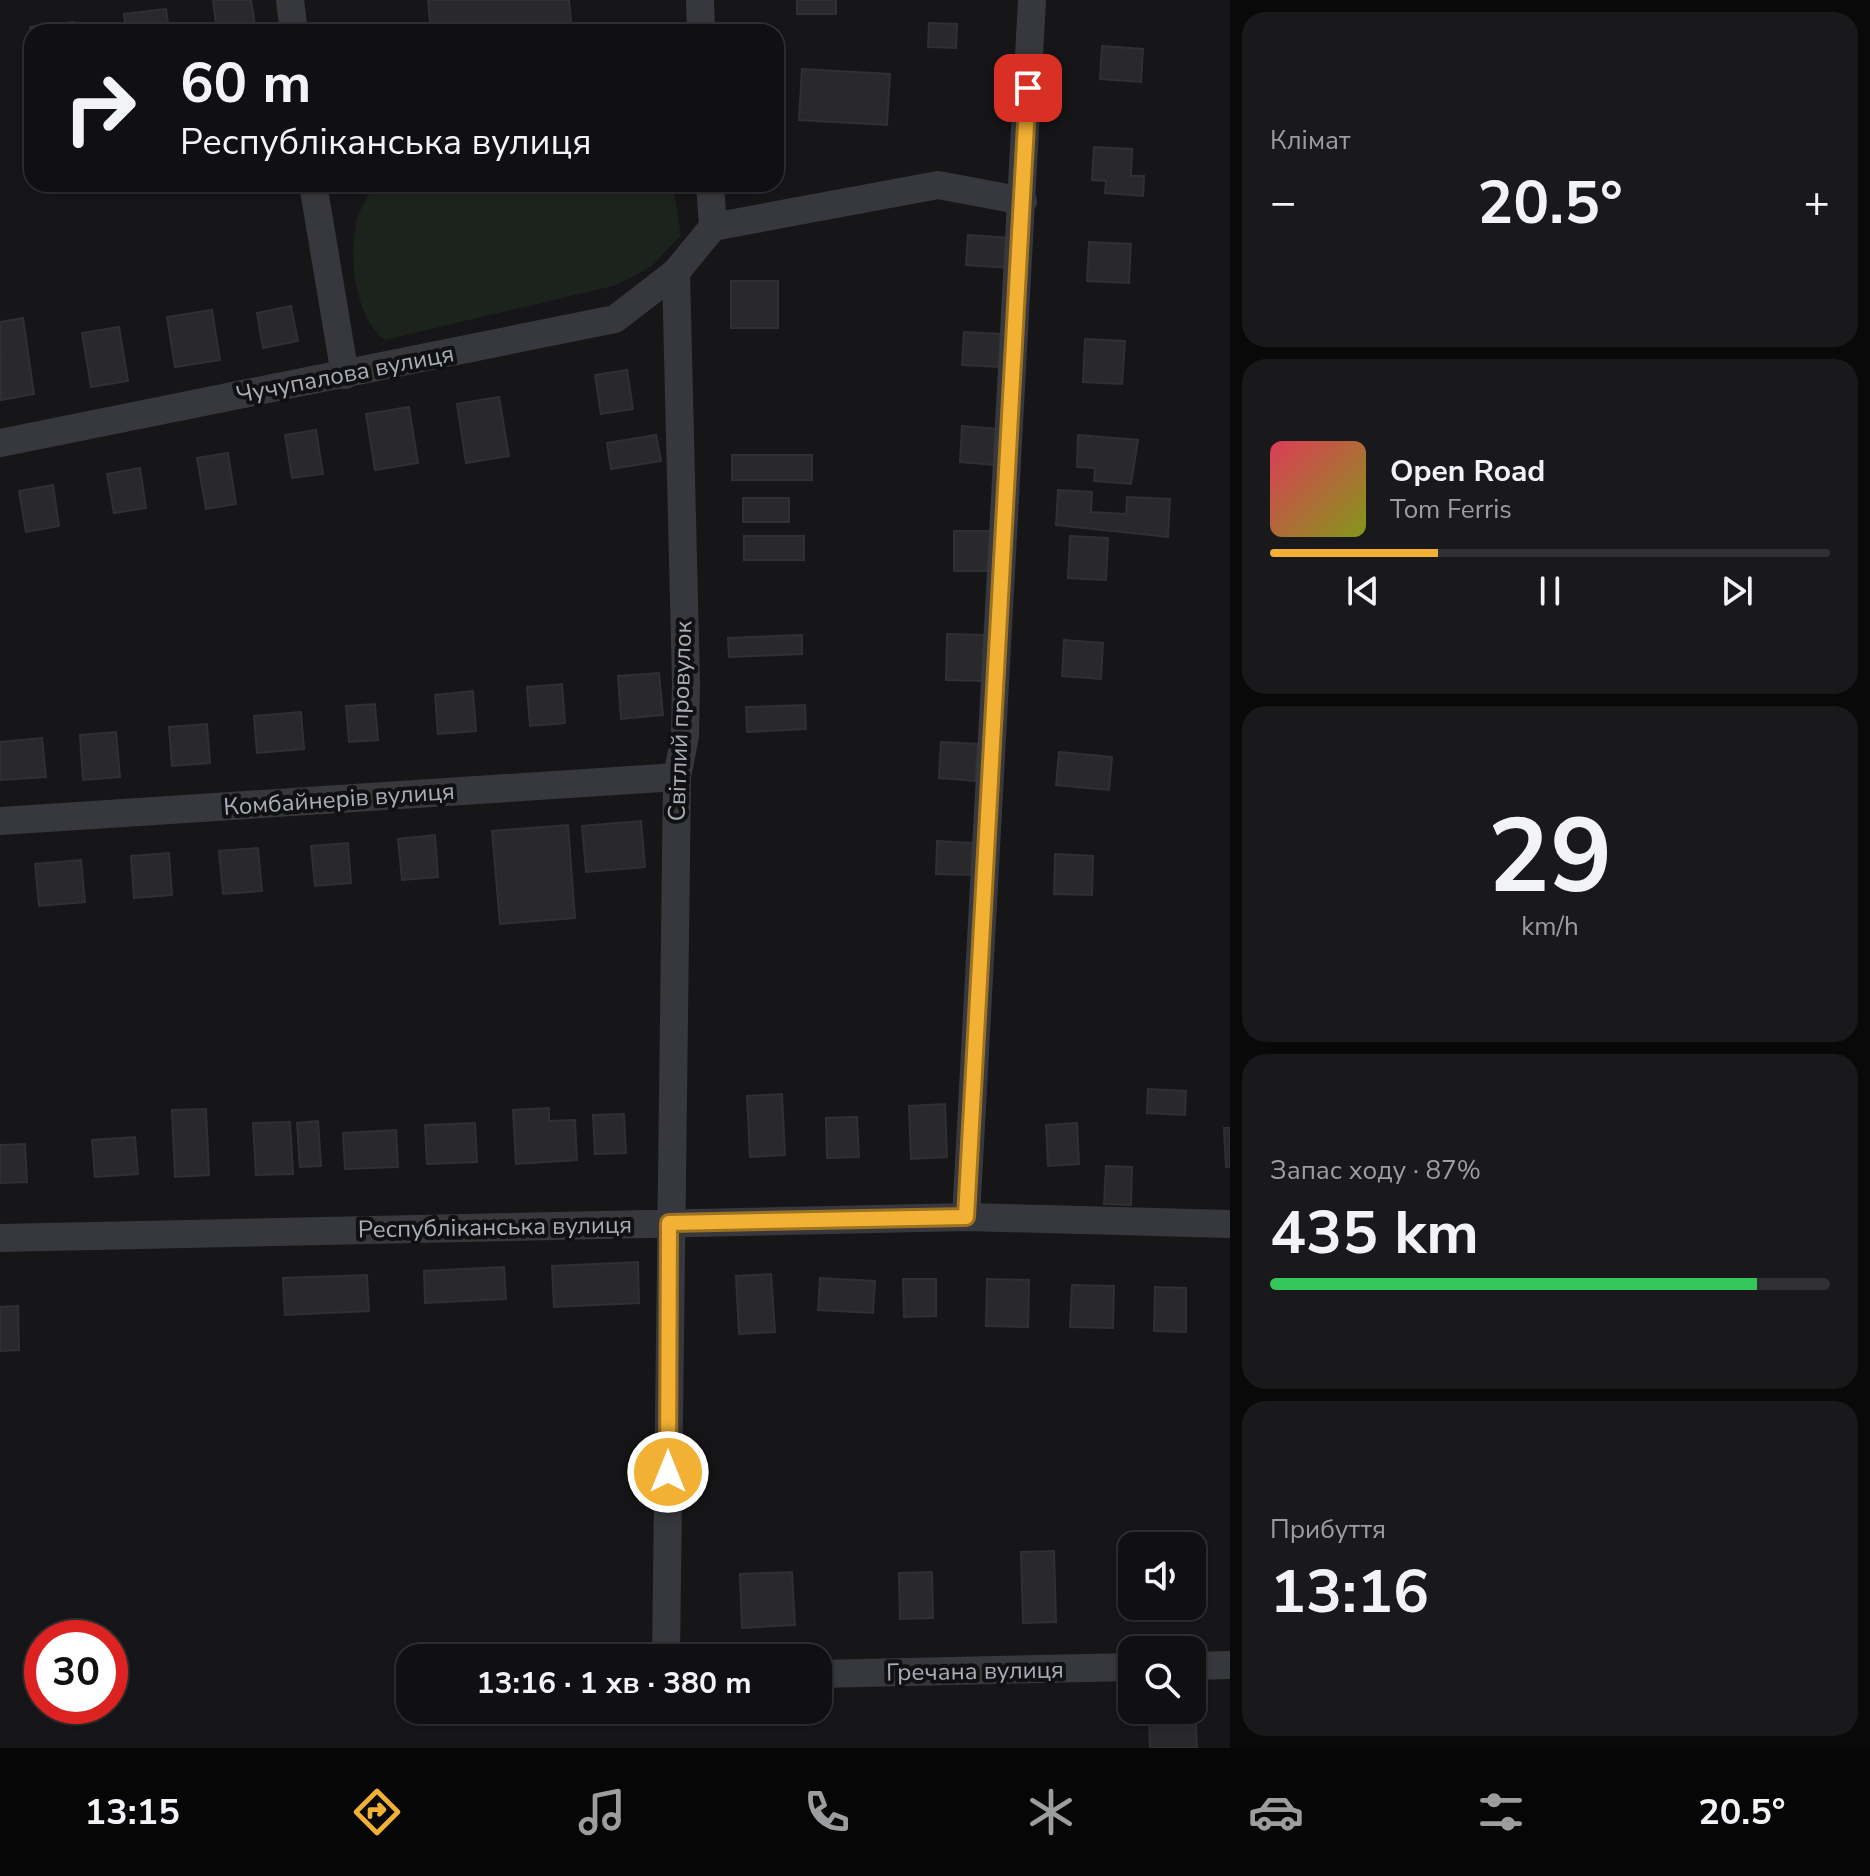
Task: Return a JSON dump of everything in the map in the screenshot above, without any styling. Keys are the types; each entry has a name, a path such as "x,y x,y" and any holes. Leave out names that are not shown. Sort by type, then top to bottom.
{"street":[{"path":"290,0 293,24"},
{"path":"700,0 701,24"},
{"path":"966,1217 1032,0"},
{"path":"676,272 713,227 938,185 1023,201"},
{"path":"314,192 345,375"},
{"path":"711,192 713,227"},
{"name":"Чучупалова вулиця","path":"0,443 615,319 676,272"},
{"name":"Світлий провулок","path":"666,1644 677,777 685,736 686,683 676,272"},
{"name":"Комбайнерів вулиця","path":"0,821 677,777"},
{"name":"Республіканська вулиця","path":"0,1238 966,1217 1230,1224"},
{"path":"1206,1666 1230,1665"},
{"name":"Гречана вулиця","path":"832,1674 1118,1667"}],"shaded area":[{"path":"371,192 672,192 681,235 652,266 617,285 384,340 366,316 356,286 354,238 357,218"}],"building":[{"path":"213,0 251,0 255,24 216,24"},
{"path":"428,0 569,0 571,24 430,24"},
{"path":"797,0 836,0 836,14 797,14"},
{"path":"166,9 168,24 125,24 124,14"},
{"path":"929,23 957,24 956,48 928,47"},
{"path":"1102,46 1143,49 1141,82 1100,79"},
{"path":"802,69 890,74 887,125 799,120"},
{"path":"1094,147 1132,149 1131,176 1144,176 1143,196 1105,193 1106,181 1092,180"},
{"path":"968,235 1011,238 1010,268 966,265"},
{"path":"1089,242 1131,244 1129,283 1087,281"},
{"path":"731,281 778,281 778,328 731,328"},
{"path":"291,306 298,341 263,348 257,313"},
{"path":"212,310 220,360 175,367 167,317"},
{"path":"23,318 34,394 1,400 0,322"},
{"path":"119,327 128,381 91,387 82,333"},
{"path":"964,332 1001,334 1000,367 962,365"},
{"path":"1085,339 1125,341 1122,384 1083,382"},
{"path":"627,370 633,409 601,414 595,375"},
{"path":"499,397 509,456 466,463 457,404"},
{"path":"409,407 418,463 375,470 366,414"},
{"path":"962,426 998,429 995,465 960,462"},
{"path":"316,430 323,474 292,478 285,435"},
{"path":"656,435 661,461 611,469 607,443"},
{"path":"1078,435 1138,440 1131,484 1094,481 1095,468 1077,467"},
{"path":"228,453 236,504 206,509 197,458"},
{"path":"732,455 812,455 812,480 732,480"},
{"path":"140,468 146,508 114,513 107,474"},
{"path":"53,485 59,526 26,532 19,491"},
{"path":"1058,490 1092,492 1091,512 1126,514 1127,497 1170,499 1168,537 1056,525"},
{"path":"743,498 789,498 789,522 743,522"},
{"path":"954,531 991,531 990,571 954,571"},
{"path":"744,536 804,536 804,560 744,560"},
{"path":"1070,536 1108,538 1106,580 1068,578"},
{"path":"947,634 984,635 983,681 946,680"},
{"path":"802,635 802,654 729,657 728,638"},
{"path":"1064,640 1103,643 1101,679 1062,676"},
{"path":"659,673 663,715 621,719 618,676"},
{"path":"562,684 565,723 530,726 527,687"},
{"path":"473,691 476,731 438,734 435,695"},
{"path":"375,704 378,740 349,742 346,706"},
{"path":"805,705 806,729 747,732 746,707"},
{"path":"301,712 304,749 257,753 254,716"},
{"path":"207,724 210,763 172,766 169,727"},
{"path":"116,732 120,777 83,780 80,735"},
{"path":"42,738 46,777 0,780 0,742"},
{"path":"941,742 978,744 975,781 939,778"},
{"path":"1059,752 1112,757 1109,790 1056,785"},
{"path":"641,821 645,867 586,872 582,826"},
{"path":"568,825 575,918 500,924 492,831"},
{"path":"435,835 438,877 402,880 398,839"},
{"path":"937,841 973,843 972,875 936,874"},
{"path":"348,843 351,883 315,886 311,846"},
{"path":"258,848 262,891 223,894 219,851"},
{"path":"169,853 172,895 134,898 131,856"},
{"path":"1055,854 1093,856 1092,895 1054,894"},
{"path":"81,860 85,902 39,906 35,864"},
{"path":"1148,1089 1186,1091 1185,1115 1147,1113"},
{"path":"782,1094 785,1155 750,1157 747,1096"},
{"path":"945,1104 947,1157 911,1159 909,1106"},
{"path":"549,1108 549,1121 575,1120 577,1160 516,1164 513,1110"},
{"path":"206,1109 209,1175 175,1177 172,1110"},
{"path":"624,1114 626,1153 595,1154 593,1115"},
{"path":"857,1117 859,1157 827,1158 826,1118"},
{"path":"318,1121 321,1166 300,1167 297,1123"},
{"path":"290,1122 293,1174 256,1175 253,1123"},
{"path":"475,1123 477,1162 427,1164 425,1125"},
{"path":"1077,1123 1079,1164 1048,1166 1046,1125"},
{"path":"1224,1128 1230,1128 1230,1167 1226,1167"},
{"path":"396,1130 398,1167 345,1169 343,1133"},
{"path":"135,1137 138,1174 95,1177 92,1140"},
{"path":"25,1144 27,1182 0,1183 0,1145"},
{"path":"1106,1166 1132,1167 1131,1205 1104,1204"},
{"path":"638,1262 639,1303 554,1307 552,1266"},
{"path":"504,1267 506,1299 425,1303 424,1271"},
{"path":"771,1274 775,1332 739,1334 736,1276"},
{"path":"367,1275 369,1311 285,1315 283,1278"},
{"path":"820,1278 875,1281 873,1313 818,1310"},
{"path":"903,1279 936,1279 936,1316 904,1317"},
{"path":"987,1279 1029,1280 1028,1327 986,1326"},
{"path":"1072,1285 1114,1286 1113,1328 1070,1327"},
{"path":"1155,1287 1186,1288 1186,1332 1154,1331"},
{"path":"18,1306 19,1350 0,1351 0,1307"},
{"path":"1054,1551 1056,1622 1023,1623 1021,1552"},
{"path":"792,1572 795,1625 742,1628 740,1574"},
{"path":"932,1572 933,1618 900,1619 899,1573"},
{"path":"1149,1724 1196,1724 1197,1748 1150,1748"}],"route":[{"path":"668,1472 669,1223 966,1217 1028,88"}]}
